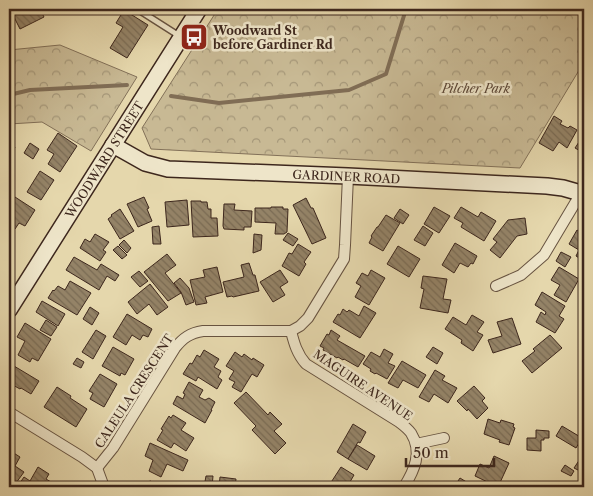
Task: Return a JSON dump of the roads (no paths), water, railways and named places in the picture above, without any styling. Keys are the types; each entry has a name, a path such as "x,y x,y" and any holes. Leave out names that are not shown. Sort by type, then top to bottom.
{"street":[{"name":"WOODWARD STREET","path":"9,310 199,9"},
{"name":"GARDINER ROAD","path":"113,145 145,163 168,169 547,186 583,193"},
{"path":"291,331 308,318 344,258 348,176"},
{"path":"496,286 522,275 544,254 583,193"},
{"name":"CALEULA CRESCENT","path":"96,468 113,448 175,348 186,336 203,330 291,331"},
{"name":"MAGUIRE AVENUE","path":"291,331 300,358 306,364 399,422 410,432 416,444"},
{"path":"9,412 82,457 96,468 104,487"},
{"path":"404,487 411,476 417,456 416,444 444,438"}],"lane":[{"path":"137,9 181,37"}],"waterway":[{"path":"171,96 219,103 349,90 386,74 406,9"},
{"path":"9,95 30,90 127,85"}],"place":[{"name":"Woodward St before Gardiner Rd","path":"194,37"}],"park label":[{"name":"Pilcher Park","path":"476,88"}]}
